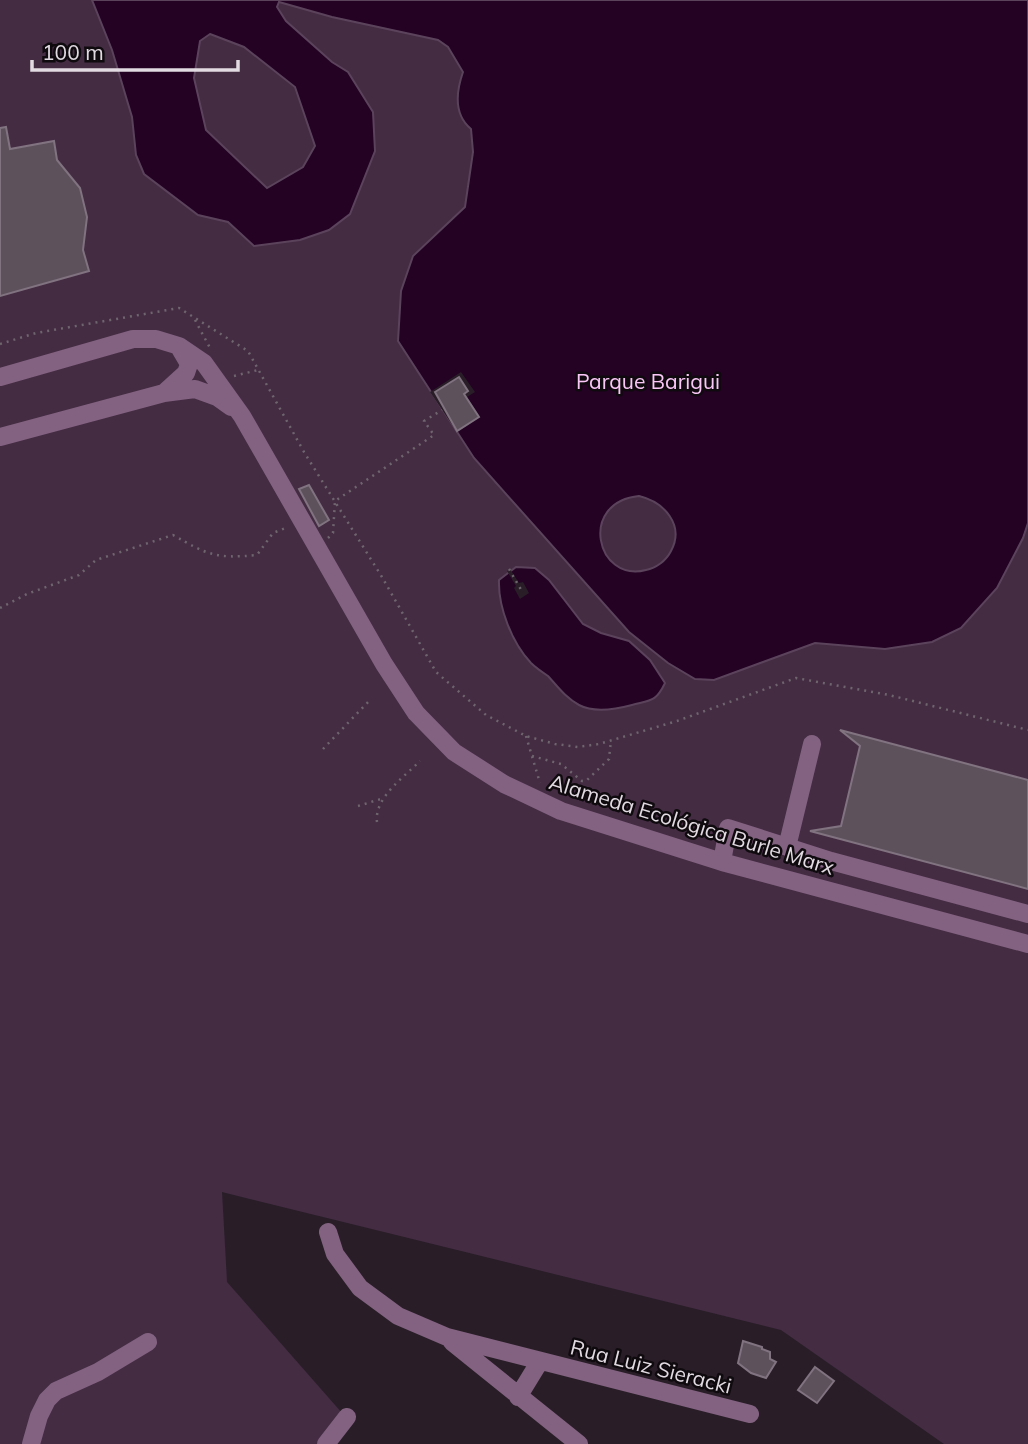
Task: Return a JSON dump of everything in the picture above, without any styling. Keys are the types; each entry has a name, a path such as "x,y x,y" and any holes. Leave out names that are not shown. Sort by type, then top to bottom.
{"street":[{"name":"Alameda Ecológica Burle Marx","path":"0,377 133,339 156,339 179,345 204,363 242,416 384,664 416,713 454,752 503,784 561,811 722,862 1028,944"},
{"path":"164,393 186,373 189,364 179,345"},
{"name":"Alameda Ecológica Burle Marx","path":"0,437 164,393 195,389 217,397 242,416"},
{"path":"787,847 812,744"},
{"path":"722,862 728,828 831,861 1028,914"},
{"path":"755,870 760,838"},
{"name":"Rua Luiz Sieracki","path":"328,1232 335,1254 360,1288 398,1315 447,1337 750,1414"},
{"path":"447,1337 579,1444"},
{"path":"31,1444 39,1416 47,1400 57,1391 98,1372 148,1342"},
{"name":"Rua Luiz Sieracki","path":"518,1397 540,1361"},
{"path":"326,1444 347,1417"}],"path":[{"path":"0,344 36,333 179,308 248,351 304,452 382,577 436,672 486,715 526,736 578,747 611,740 677,721 796,677 889,695 1028,730"},
{"path":"194,317 215,357"},
{"path":"229,374 240,376 258,370"},
{"path":"335,501 434,435 424,421 442,410"},
{"path":"318,551 332,533 335,501"},
{"path":"0,608 27,594 79,575 96,560 173,535 206,554 232,557 257,555 273,533 300,520"},
{"path":"509,569 523,593"},
{"path":"323,749 369,701"},
{"path":"526,736 541,788"},
{"path":"532,755 561,764 582,781 586,781 609,758 611,740"},
{"path":"377,822 376,813 384,798 421,761"},
{"path":"358,806 384,798"}],"green space":[{"name":"Parque Barigui","path":"0,0 1028,0 1028,1444 944,1444 781,1330 222,1192 227,1282 342,1413 317,1444 0,1444"}],"shaded area":[{"path":"92,0 1028,0 1028,523 997,588 961,628 932,642 885,649 815,643 714,680 695,679 668,663 629,632 474,458 398,341 401,291 413,256 465,207 473,152 471,129 459,110 459,87 463,72 448,47 438,40 332,17 279,2 277,7 286,21 332,62 348,72 373,112 375,151 350,214 329,230 300,240 254,246 228,222 198,215 144,174 136,155 132,117 112,50","holes":["210,34 244,47 295,87 315,146 303,167 267,188 206,130 194,78 200,41","639,496 657,503 670,516 674,524 675,541 669,555 657,566 629,571 615,565 606,554 601,540 601,525 607,512 620,501"]},
{"path":"516,567 535,568 549,580 583,624 601,633 629,641 650,660 665,683 659,694 648,701 606,709 585,707 566,696 524,655 508,624 501,602 499,580"}],"pier":[{"path":"461,372 475,392 467,397 480,417 457,432 430,392"},
{"path":"510,569 519,583 523,582 529,593 520,599 507,571"}],"building":[{"path":"6,127 10,149 54,141 57,160 80,188 87,217 83,250 89,271 0,296 0,128"},
{"path":"459,377 468,391 464,394 479,417 457,431 435,392"},
{"path":"309,485 329,520 319,526 299,489"},
{"path":"840,730 1028,780 1028,889 810,831 841,826 860,746"},
{"path":"743,1341 770,1352 770,1359 776,1362 766,1378 751,1373 738,1363"},
{"path":"815,1367 834,1381 817,1403 798,1390"}]}
